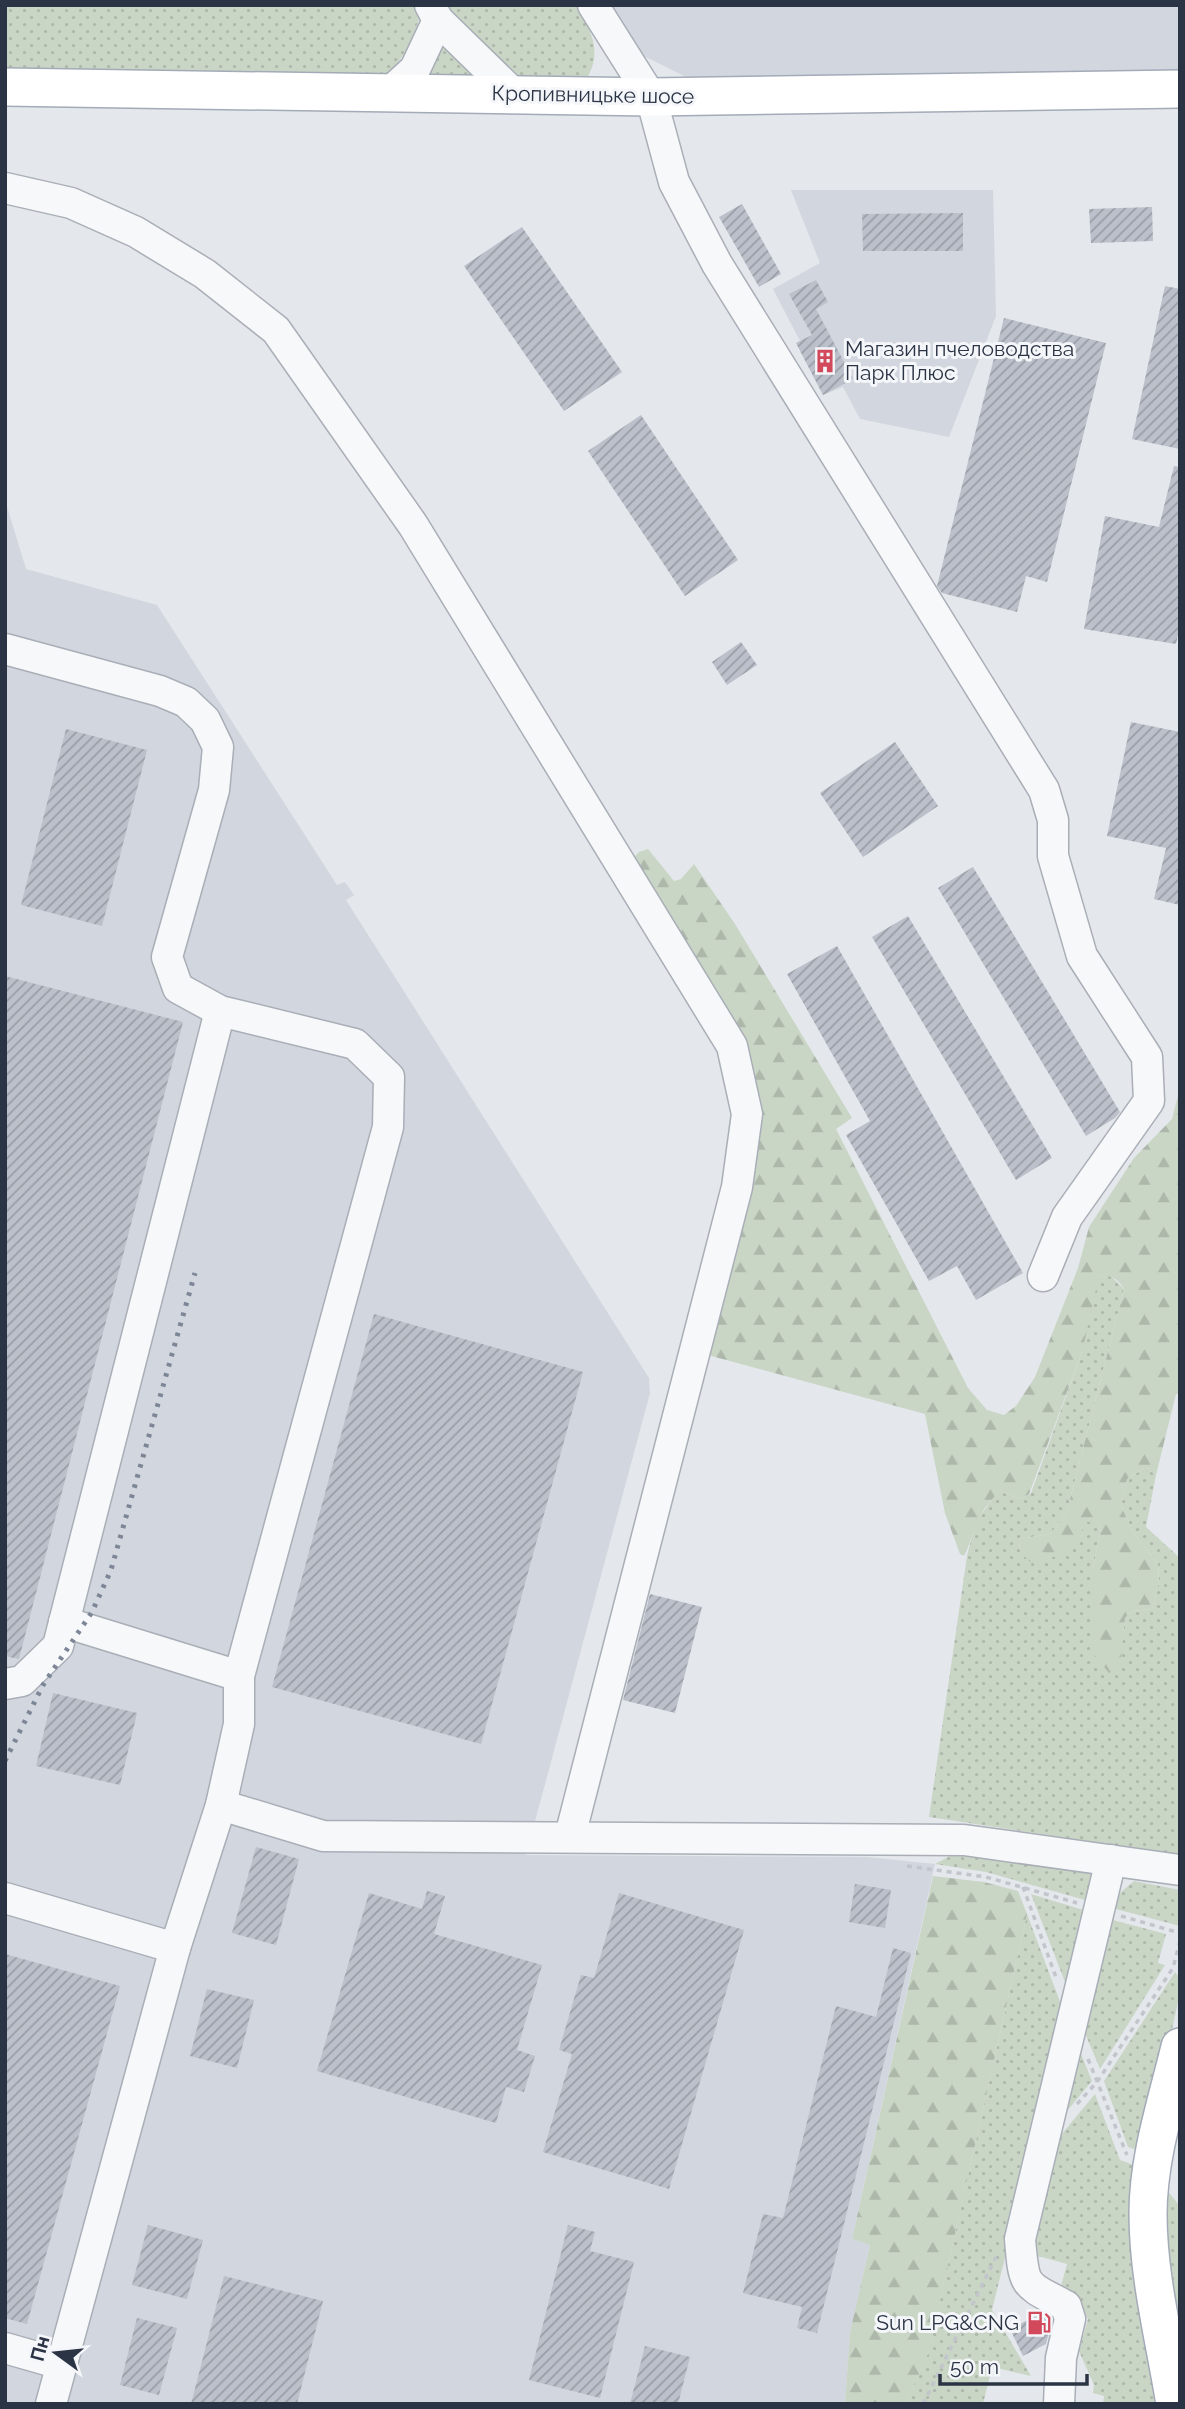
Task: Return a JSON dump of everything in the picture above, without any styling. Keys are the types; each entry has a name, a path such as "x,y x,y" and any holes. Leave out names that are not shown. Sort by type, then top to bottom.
{"main road":[{"name":"Кропивницьке шосе","path":"5,87 651,97 1180,89"},
{"path":"1175,2404 1153,2274 1148,2214 1152,2164 1180,2047"}],"street":[{"path":"593,5 651,97 674,182 717,264 1044,790 1053,820 1053,856 1082,956 1147,1057 1149,1101 1066,1217 1043,1276"},
{"path":"391,91 415,69 434,13 514,94"},
{"path":"5,188 71,203 136,232 205,274 276,330 413,525 732,1046 747,1114 737,1187 570,1836"},
{"path":"5,649 160,691 186,702 205,720 218,747 214,790 167,957 178,988 220,1011 355,1044 389,1077 388,1127 239,1676 239,1724 221,1805 175,1948 51,2404"},
{"path":"5,1684 22,1681 58,1646 220,1011"},
{"path":"64,1622 239,1676"},
{"path":"221,1805 323,1836 570,1836 867,1842 964,1840 1180,1870"},
{"path":"1059,2404 1061,2358 1070,2319 1066,2306 1028,2285 1022,2271 1020,2239 1111,1860"},
{"path":"5,1898 175,1948"},
{"path":"5,2348 61,2364"}],"path":[{"path":"903,1866 986,1877 1180,1933"},
{"path":"1173,1968 1180,1941"}],"shaded area":[{"path":"602,5 1180,5 1180,73 698,83 636,52"},
{"path":"791,190 993,190 996,316 949,437 860,419 843,387 823,395 796,343 800,341 773,289 820,263"},
{"path":"5,500 26,569 157,605 337,885 345,882 354,895 346,900 649,1378 650,1393 526,1855 867,1857 935,1864 852,2239 870,2245 850,2332 845,2404 5,2404"}],"green space":[{"path":"5,5 421,5 409,44 385,77 5,87"},
{"path":"440,5 576,5 593,42 594,61 591,71 585,81 551,84 543,76 512,77"},
{"path":"442,34 491,75 419,83"},
{"path":"648,849 674,881 681,879 694,864 735,924 852,1118 836,1129 968,1388 987,1410 1004,1415 1016,1406 1035,1377 1078,1268 1089,1227 1134,1158 1172,1119 1180,1088 1180,1393 1176,1394 1156,1475 1146,1467 1127,1479 1121,1506 1133,1532 1158,1564 1159,1586 1152,1609 1131,1611 1125,1618 1120,1668 1109,1673 1094,1655 1093,1569 1101,1528 1097,1522 1087,1522 1068,1554 1030,1562 1020,1552 1019,1539 1050,1534 1066,1515 1124,1289 1116,1280 1099,1276 1082,1352 1029,1494 1020,1499 999,1491 984,1509 964,1556 960,1554 945,1513 925,1414 704,1354 760,1118 630,861 639,852"},
{"path":"1110,1275 1124,1289 1066,1515 1050,1534 1019,1539 1020,1552 1087,1522 1097,1522 1101,1528 1093,1569 1119,1668 1125,1618 1131,1611 1152,1609 1159,1585 1158,1564 1133,1532 1121,1506 1127,1479 1146,1467 1156,1475 1146,1527 1180,1558 1180,1855 929,1817 972,1537 978,1521 999,1491 1020,1499 1031,1493 1082,1352 1095,1286 1099,1276"},
{"path":"961,1850 1087,1869 1097,1884 1092,1902 986,1872 935,1864"},
{"path":"933,1876 984,1882 1018,1891 1027,1914 928,2354 905,2404 845,2404 850,2332 870,2245 852,2239"},
{"path":"1134,1881 1180,1890 1180,1926 1112,1908 1121,1892"},
{"path":"1031,1894 1090,1912 1070,1995"},
{"path":"1027,1914 1065,2015 992,2310 1031,2376 992,2367 983,2404 905,2404 928,2353"},
{"path":"1109,1919 1166,1934 1158,1963 1165,1965 1100,2069 1082,2026"},
{"path":"1175,1972 1180,1978 1180,1993 1145,2153 1128,2147 1104,2081"},
{"path":"1077,2044 1092,2081 1057,2123"},
{"path":"1095,2094 1120,2160 1142,2168 1162,2404 1103,2404 1104,2396 1093,2393 1094,2385 1079,2351 1088,2319 1061,2286 1067,2264 1038,2256 1033,2250 1051,2147"},
{"path":"1165,2188 1180,2206 1180,2350 1166,2272"}],"building":[{"path":"742,204 781,274 759,287 719,217"},
{"path":"1152,207 1153,241 1091,243 1089,209"},
{"path":"963,213 963,251 863,251 862,214"},
{"path":"522,227 622,372 564,411 464,266"},
{"name":"Магазин пчеловодства Парк Плюс","path":"816,280 828,302 816,309 853,379 823,395 796,343 812,335 789,294"},
{"path":"1165,286 1180,289 1180,449 1132,439"},
{"path":"1004,318 1106,343 1047,582 1026,576 1017,612 942,593 937,586"},
{"path":"641,415 738,560 685,596 588,451"},
{"path":"1174,466 1180,467 1180,626 1176,644 1084,629 1105,516 1159,527"},
{"path":"741,642 757,665 727,685 712,662"},
{"path":"1131,722 1180,732 1180,905 1154,899 1166,848 1107,836"},
{"path":"66,729 147,750 102,926 21,905"},
{"path":"895,742 938,806 863,857 820,793"},
{"path":"973,867 1120,1112 1086,1136 938,888"},
{"path":"908,916 1052,1158 1016,1180 872,937"},
{"path":"837,946 1023,1273 976,1300 957,1266 929,1281 846,1135 870,1121 787,974"},
{"path":"5,976 183,1022 19,1659 5,1656"},
{"path":"374,1314 583,1372 481,1744 272,1687"},
{"path":"650,1594 702,1607 675,1713 623,1700"},
{"path":"53,1693 137,1713 120,1785 36,1766"},
{"path":"256,1847 299,1859 276,1945 232,1933"},
{"path":"855,1884 891,1890 885,1928 849,1922"},
{"path":"427,1891 445,1896 434,1934 542,1965 517,2050 535,2056 524,2092 506,2087 496,2123 317,2071 369,1893 422,1909"},
{"path":"619,1893 744,1930 669,2189 543,2152 572,2054 559,2050 581,1975 594,1978"},
{"path":"893,1948 911,1953 817,2333 797,2328 802,2307 743,2293 763,2214 783,2218 836,2006 876,2017"},
{"path":"5,1954 120,1986 27,2324 5,2318"},
{"path":"207,1989 254,2000 237,2068 190,2056"},
{"path":"148,2225 203,2240 187,2299 132,2285"},
{"path":"568,2225 595,2232 590,2251 634,2262 600,2398 529,2380"},
{"path":"224,2276 323,2301 297,2404 191,2404"},
{"path":"1041,2313 1052,2320 1046,2344 1023,2356 1010,2329"},
{"path":"137,2318 177,2328 159,2395 120,2385"},
{"path":"645,2346 690,2357 678,2404 630,2404"}],"railway":[{"path":"5,1761 43,1685 92,1612 111,1570 195,1273"}],"place":[{"name":"Магазин пчеловодства Парк Плюс","path":"825,361"},
{"name":"Sun LPG&CNG","path":"1039,2323"}]}
